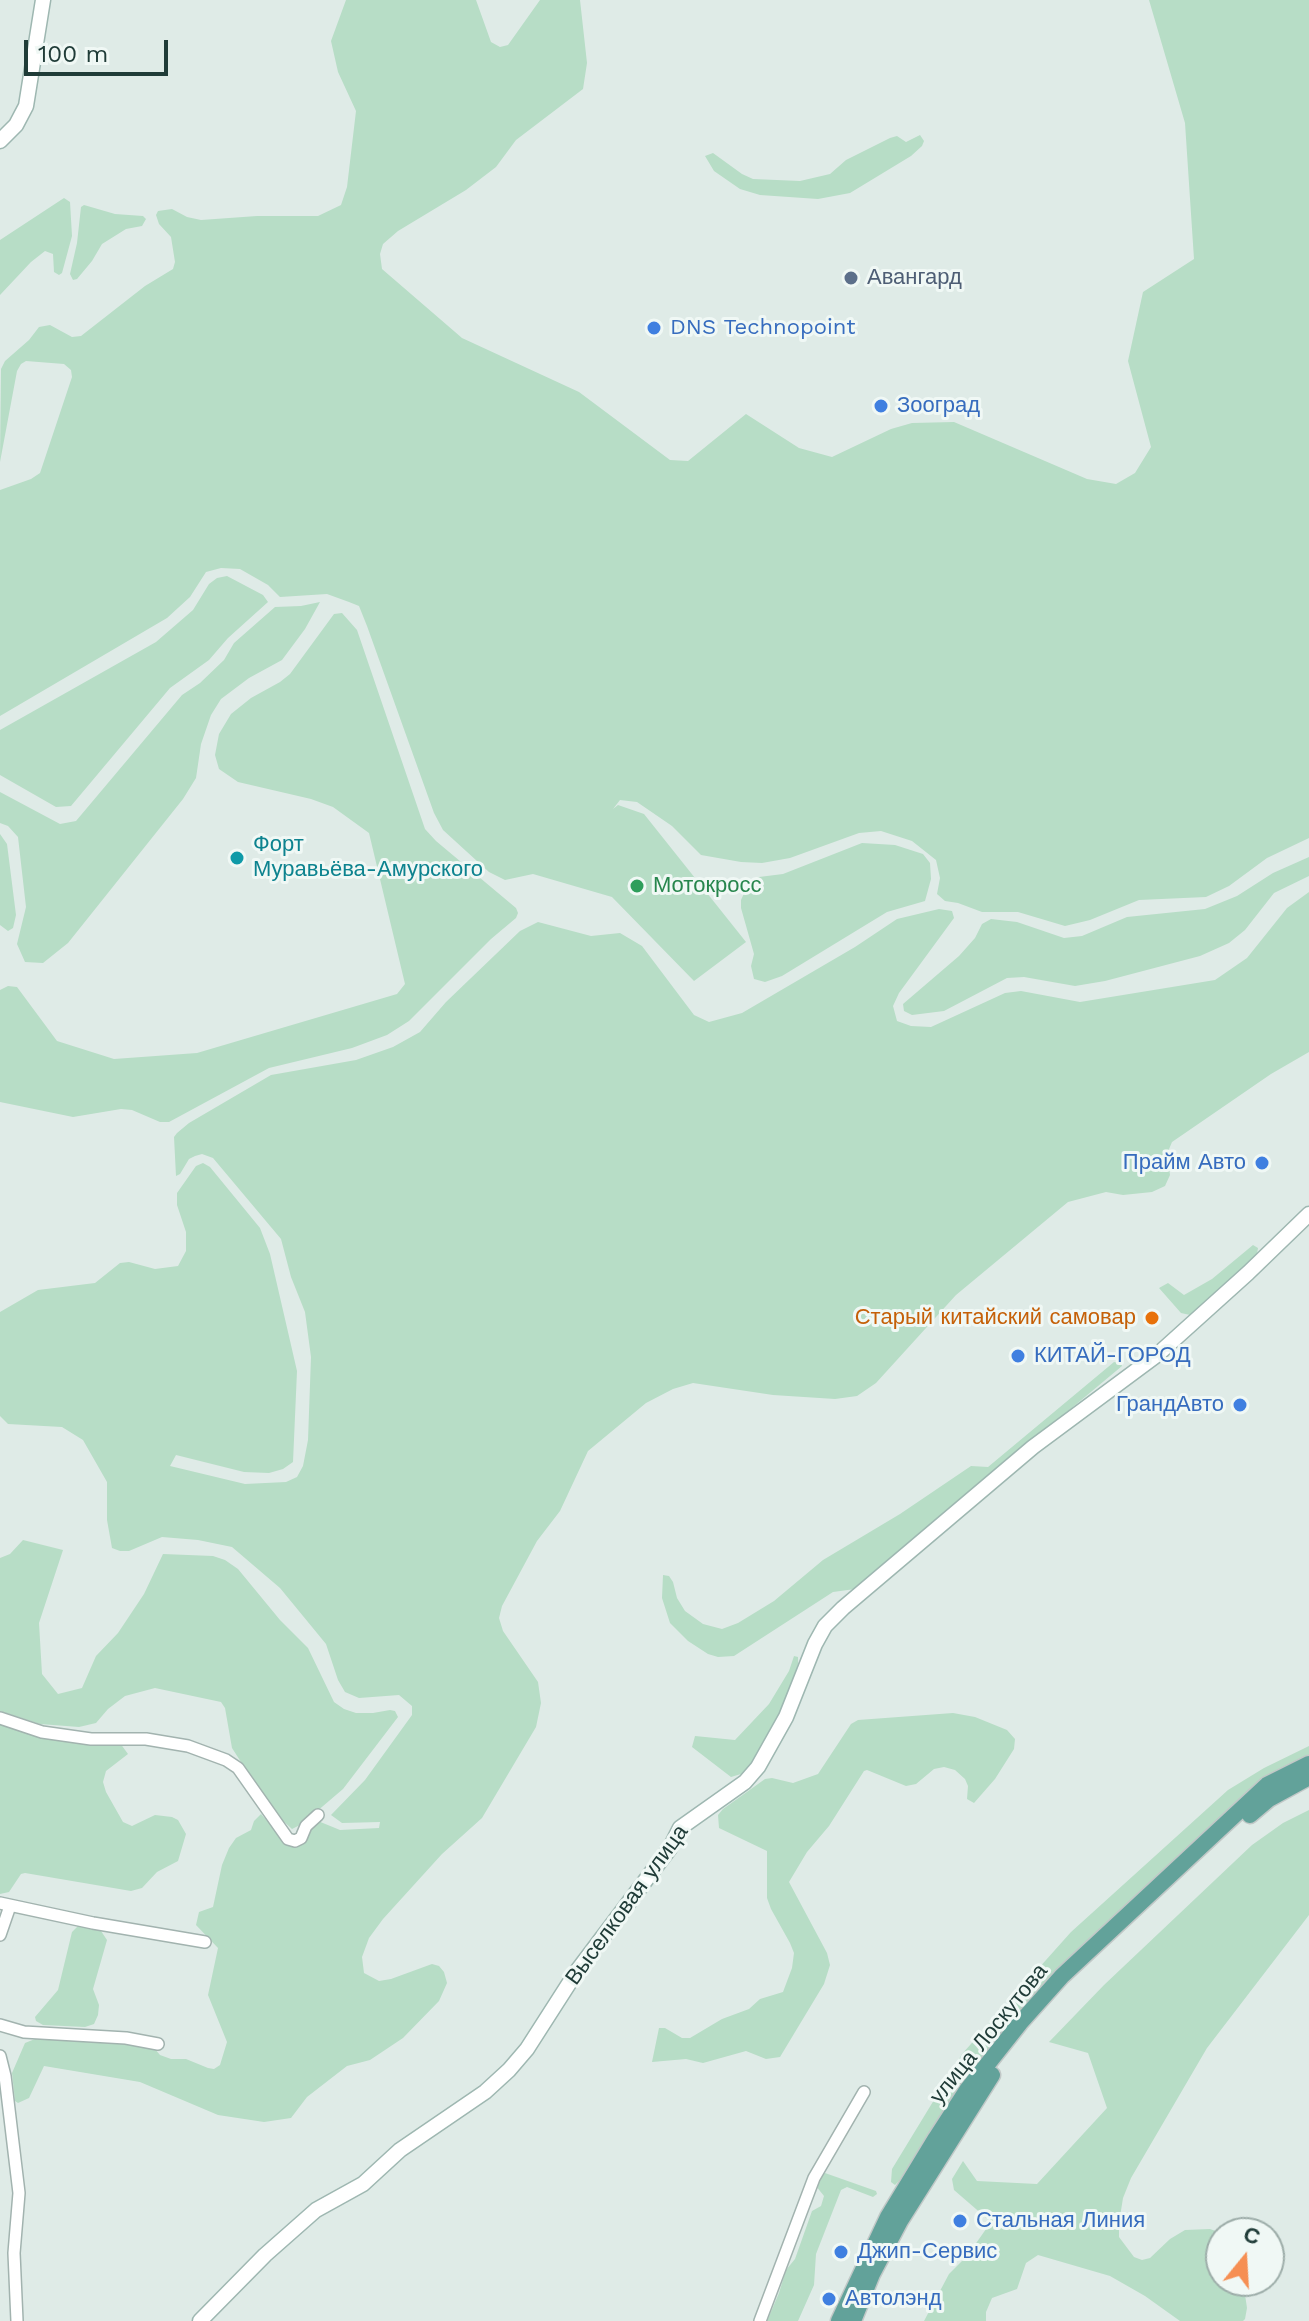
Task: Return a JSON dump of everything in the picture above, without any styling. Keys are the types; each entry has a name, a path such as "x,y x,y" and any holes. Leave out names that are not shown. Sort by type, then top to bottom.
{"main road":[{"name":"улица Лоскутова","path":"839,2321 888,2217 967,2090 1020,2023 1062,1976 1267,1785 1309,1764"},
{"name":"улица Лоскутова","path":"856,2316 900,2221 966,2113 1018,2041 1086,1967 1242,1821 1269,1799 1309,1777"}],"street":[{"path":"0,141 16,125 26,106 43,0"},
{"name":"Выселковая улица","path":"200,2321 265,2255 316,2210 363,2184 400,2150 485,2092 518,2060 577,1971 670,1848 680,1828 745,1782 758,1767 786,1717 815,1644 825,1626 843,1608 1033,1447 1157,1355 1309,1214"},
{"path":"0,1718 42,1732 91,1739 146,1739 188,1746 226,1760 238,1768 288,1839 295,1841 301,1838 306,1826 318,1815"},
{"path":"0,1935 5,1904 205,1942"},
{"path":"0,2025 24,2032 126,2038 158,2044"},
{"path":"0,2056 19,2193 14,2253 17,2321"},
{"path":"760,2321 814,2178 864,2092"}],"green space":[{"path":"346,0 476,0 491,42 500,47 508,45 540,0 580,0 587,63 583,89 516,140 496,167 383,244 380,254 382,269 462,338 579,392 670,460 688,461 746,414 799,448 832,457 891,429 912,423 954,422 1087,479 1116,484 1135,473 1151,447 1128,361 1143,292 1194,259 1185,123 1149,0 1309,0 1309,838 1267,858 1229,886 1206,897 1139,900 1090,920 1065,926 1018,912 982,912 945,901 937,894 940,878 936,860 912,841 881,831 859,833 790,858 762,863 741,862 701,855 672,826 637,802 620,800 613,809 618,805 644,814 746,942 694,981 612,897 533,874 505,880 489,872 443,830 434,813 359,606 349,602 327,594 280,597 268,585 240,569 221,568 206,572 190,597 167,618 0,716 0,490 40,473 72,377 71,370 64,364 26,361 21,364 17,371 0,462 1,369 5,361 39,327 50,325 72,337 81,336 145,286 173,269 175,262 171,237 159,224 158,211 172,209 201,220 318,216 341,205 347,187 356,111 338,72 331,41"},
{"path":"920,135 924,141 922,146 911,156 850,193 818,199 760,195 740,189 714,171 705,156 713,153 753,179 800,181 830,174 846,160 890,138 897,136 906,142"},
{"path":"64,198 70,202 72,236 62,273 54,272 53,254 45,251 0,295 0,240"},
{"path":"84,205 146,219 142,226 126,229 102,244 92,261 73,280 70,274 81,207"},
{"path":"227,576 263,595 268,602 209,660 170,688 71,806 56,807 0,775 0,730 156,642 193,610 209,584"},
{"path":"320,602 282,660 249,678 221,699 211,715 201,744 196,778 183,799 68,943 43,963 25,962 17,944 26,907 18,837 8,826 0,823 0,792 60,824 76,821 182,695 224,660 234,643 275,607"},
{"path":"342,613 357,630 425,829 516,908 516,918 409,1021 387,1035 352,1048 269,1068 169,1122 160,1122 132,1110 73,1117 0,1102 0,990 8,986 17,987 57,1041 114,1059 197,1053 397,994 405,984 369,833 333,807 238,782 219,769 215,755 219,734 231,714 290,674 334,614"},
{"path":"0,834 7,844 16,915 13,928 8,931 0,925"},
{"path":"862,843 895,845 923,854 930,863 931,879 925,901 887,912 782,976 765,982 754,979 751,966 754,954 741,908 746,889 759,877 783,874"},
{"path":"1309,857 1309,876 1274,893 1245,930 1229,943 1200,956 1075,986 1024,977 1007,978 944,1011 912,1015 904,1011 903,1004 959,956 975,938 982,924 991,919 1017,922 1064,938 1082,936 1127,917 1205,909 1237,896 1273,873"},
{"path":"1309,892 1309,1052 1271,1074 1172,1142 1167,1154 1170,1175 1165,1186 1152,1192 1123,1195 1106,1192 1068,1202 956,1295 876,1383 857,1396 835,1399 773,1395 693,1383 646,1403 588,1451 560,1511 537,1541 502,1606 499,1618 503,1631 538,1682 541,1703 536,1727 482,1818 442,1854 383,1919 369,1938 362,1957 364,1973 379,1981 432,1964 444,1972 447,1983 439,2001 403,2038 370,2060 347,2066 307,2097 291,2118 264,2122 218,2115 140,2082 44,2066 29,2098 18,2103 15,2101 12,2073 25,2043 35,2039 123,2042 154,2048 160,2055 186,2059 208,2068 214,2069 220,2065 227,2042 208,1995 218,1948 196,1925 199,1912 213,1907 229,1848 236,1838 251,1830 261,1814 285,1841 306,1833 318,1821 340,1830 379,1828 380,1822 342,1823 331,1815 365,1780 412,1715 412,1706 399,1695 359,1698 345,1692 326,1644 280,1588 232,1547 162,1537 129,1551 112,1548 107,1520 107,1482 83,1440 62,1427 8,1424 0,1416 0,1312 38,1290 95,1283 120,1263 129,1262 155,1269 178,1266 186,1251 186,1232 177,1205 177,1193 196,1166 203,1163 210,1167 260,1228 270,1254 297,1371 293,1462 269,1473 244,1472 176,1455 170,1466 245,1484 286,1482 297,1477 303,1466 308,1440 311,1357 305,1312 281,1239 213,1158 202,1154 195,1156 176,1176 174,1137 177,1133 271,1075 356,1060 393,1047 420,1032 446,1002 520,931 538,922 591,936 620,933 642,946 694,1015 709,1022 742,1013 897,919 939,909 952,911 954,918 899,993 893,1006 897,1021 911,1026 931,1027 1005,993 1021,991 1080,1002 1215,980 1247,958 1287,908"},
{"path":"1253,1245 1258,1248 1257,1254 1196,1313 1181,1313 1159,1288 1168,1283 1184,1295 1212,1279"},
{"path":"1114,1362 1122,1366 855,1589 833,1592 734,1656 708,1654 688,1641 670,1623 662,1598 663,1575 669,1576 673,1582 677,1598 685,1611 703,1624 722,1629 738,1623 774,1601 823,1560 900,1514 971,1466 988,1467"},
{"path":"23,1540 63,1550 39,1623 42,1674 58,1694 82,1688 96,1656 118,1633 144,1594 163,1554 213,1556 238,1569 308,1648 334,1702 356,1713 390,1710 395,1711 398,1717 343,1789 292,1829 259,1790 232,1748 225,1708 221,1702 155,1688 125,1696 96,1723 79,1727 40,1724 0,1711 0,1558 10,1554"},
{"path":"794,1656 798,1657 798,1664 784,1711 753,1763 741,1774 731,1777 692,1747 695,1736 735,1740 769,1704 789,1671"},
{"path":"953,1713 975,1717 1007,1730 1015,1739 1014,1749 995,1779 974,1803 967,1799 965,1779 955,1770 944,1767 934,1769 916,1784 906,1786 864,1771 789,1882 827,1953 830,1965 824,1984 780,2057 766,2059 746,2051 703,2063 686,2059 652,2062 659,2028 682,2038 690,2038 722,2019 749,2009 760,1999 783,1992 792,1968 794,1953 767,1898 767,1851 719,1828 718,1815 723,1809 765,1779 793,1783 818,1774 851,1724 858,1720"},
{"path":"0,1720 120,1743 128,1754 106,1771 103,1782 106,1792 123,1822 132,1826 155,1815 178,1820 186,1834 178,1861 157,1872 142,1888 131,1891 25,1873 21,1874 9,1892 0,1894"},
{"path":"1309,1746 1309,1759 1278,1771 1246,1793 1023,2006 977,2063 899,2181 895,2185 891,2182 892,2169 962,2054 1071,1932 1228,1790"},
{"path":"1309,1810 1309,1915 1207,2048 1131,2178 1123,2198 1119,2223 1119,2237 1134,2257 1142,2260 1150,2258 1185,2230 1205,2229 1205,2297 1245,2297 1245,2319 1180,2321 1110,2276 1038,2255 1026,2263 1017,2289 992,2298 986,2321 924,2321 949,2274 967,2256 991,2222 954,2190 952,2179 963,2161 977,2181 1037,2184 1107,2108 1088,2053 1049,2042 1104,1985 1252,1845 1283,1823"},
{"path":"78,1926 101,1931 107,1940 93,1989 99,2005 98,2015 94,2024 85,2027 43,2025 35,2017 58,1990 72,1932"},
{"path":"825,2173 876,2191 877,2194 873,2197 847,2187 841,2190 816,2254 814,2285 798,2321 767,2321 786,2270 795,2259 812,2211 821,2206 824,2196 816,2186"}],"place":[{"name":"Авангард","path":"851,278"},
{"name":"DNS Technopoint","path":"654,328"},
{"name":"Зооград","path":"881,406"},
{"name":"Форт Муравьёва-Амурского","path":"237,858"},
{"name":"Мотокросс","path":"637,886"},
{"name":"Прайм Авто","path":"1262,1163"},
{"name":"Старый китайский самовар","path":"1152,1318"},
{"name":"КИТАЙ-ГОРОД","path":"1018,1356"},
{"name":"ГрандАвто","path":"1240,1405"},
{"name":"Стальная Линия","path":"960,2221"},
{"name":"Джип-Сервис","path":"841,2252"},
{"name":"Автолэнд","path":"829,2299"}]}
